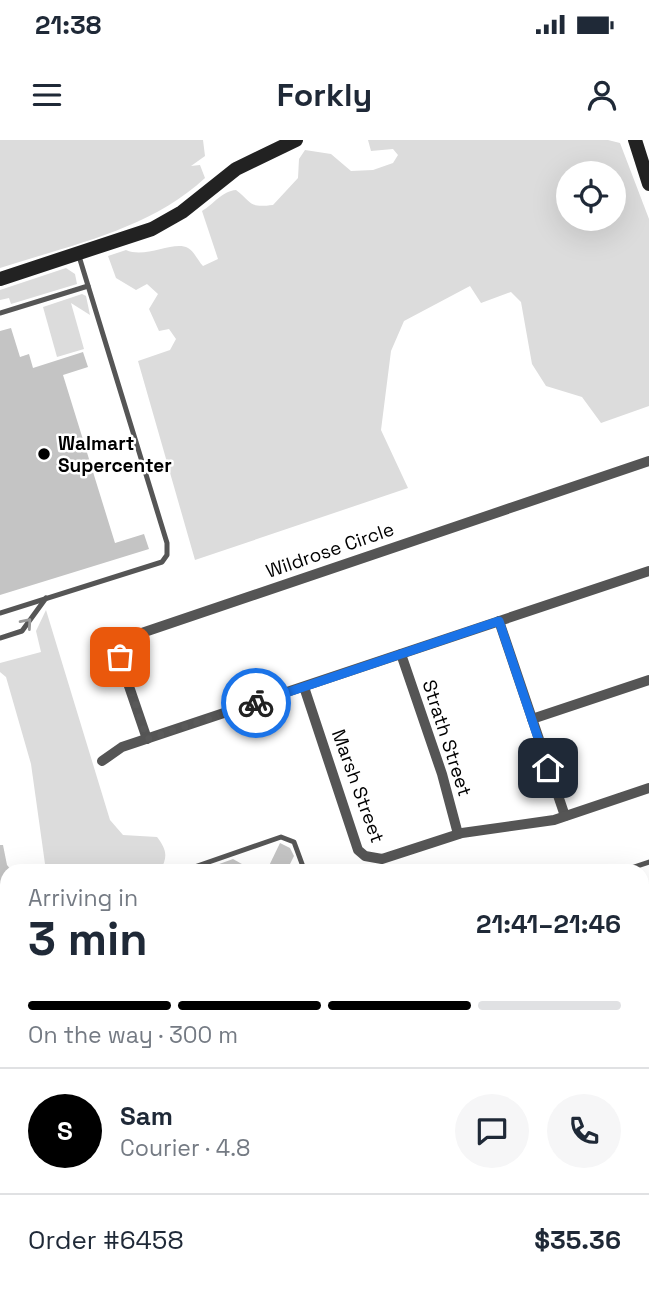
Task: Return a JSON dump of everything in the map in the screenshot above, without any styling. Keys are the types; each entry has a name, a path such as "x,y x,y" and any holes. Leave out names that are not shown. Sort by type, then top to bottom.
{"street":[{"path":"0,279 134,236 168,221 236,169 296,140"},
{"path":"635,140 649,184"},
{"name":"Wildrose Circle","path":"147,739 120,657 119,646 124,639 649,461"},
{"path":"102,761 122,747 649,571"},
{"path":"499,621 565,816"},
{"name":"Strath Street","path":"401,654 445,784 458,834"},
{"path":"532,719 649,680"},
{"name":"Marsh Street","path":"304,687 358,850 365,856 382,859 458,834 541,823 649,788"}],"lane":[{"path":"0,613 162,562 167,555 167,543 78,253"},
{"path":"0,313 88,286"},
{"path":"0,638 22,631 46,598"},
{"path":"203,864 281,837 294,842 302,864"}],"shaded area":[{"path":"0,140 203,140 205,156 191,166 200,165 205,178 183,196 134,223 108,234 0,268"},
{"path":"368,140 608,140 620,143 649,219 649,406 601,423 582,397 546,386 532,364 521,302 511,292 481,303 470,286 404,321 391,351 381,430 408,488 195,560 138,361 170,350 176,339 169,329 159,331 149,309 158,294 147,284 136,290 116,278 108,256 126,250 142,252 182,246 190,249 203,266 218,259 202,211 222,195 236,190 255,205 273,205 298,178 299,159 305,150 331,154 351,171 373,170 393,163 398,155 393,149 371,151"},
{"path":"66,268 75,274 77,284 11,304 9,298 0,300 0,290"},
{"path":"82,294 86,296 90,315 71,303 84,349 57,357 43,307"},
{"path":"46,610 110,820 123,835 157,837 165,854 163,864 45,864 31,764 6,677 0,672 0,663 41,652 36,631"}],"building":[{"name":"Walmart Supercenter","path":"11,328 20,357 29,354 33,368 83,352 88,367 63,375 115,543 144,534 149,549 0,595 0,331"},
{"path":"280,843 290,848 294,856 290,864 270,864"},
{"path":"0,845 3,845 7,864 0,864"},
{"path":"233,859 242,864 219,864"}],"way so far":[{"path":"120,657 147,739 256,703"}],"place":[{"name":"Walmart Supercenter","path":"44,454"}],"route":[{"path":"256,703 499,621 548,768"}]}
